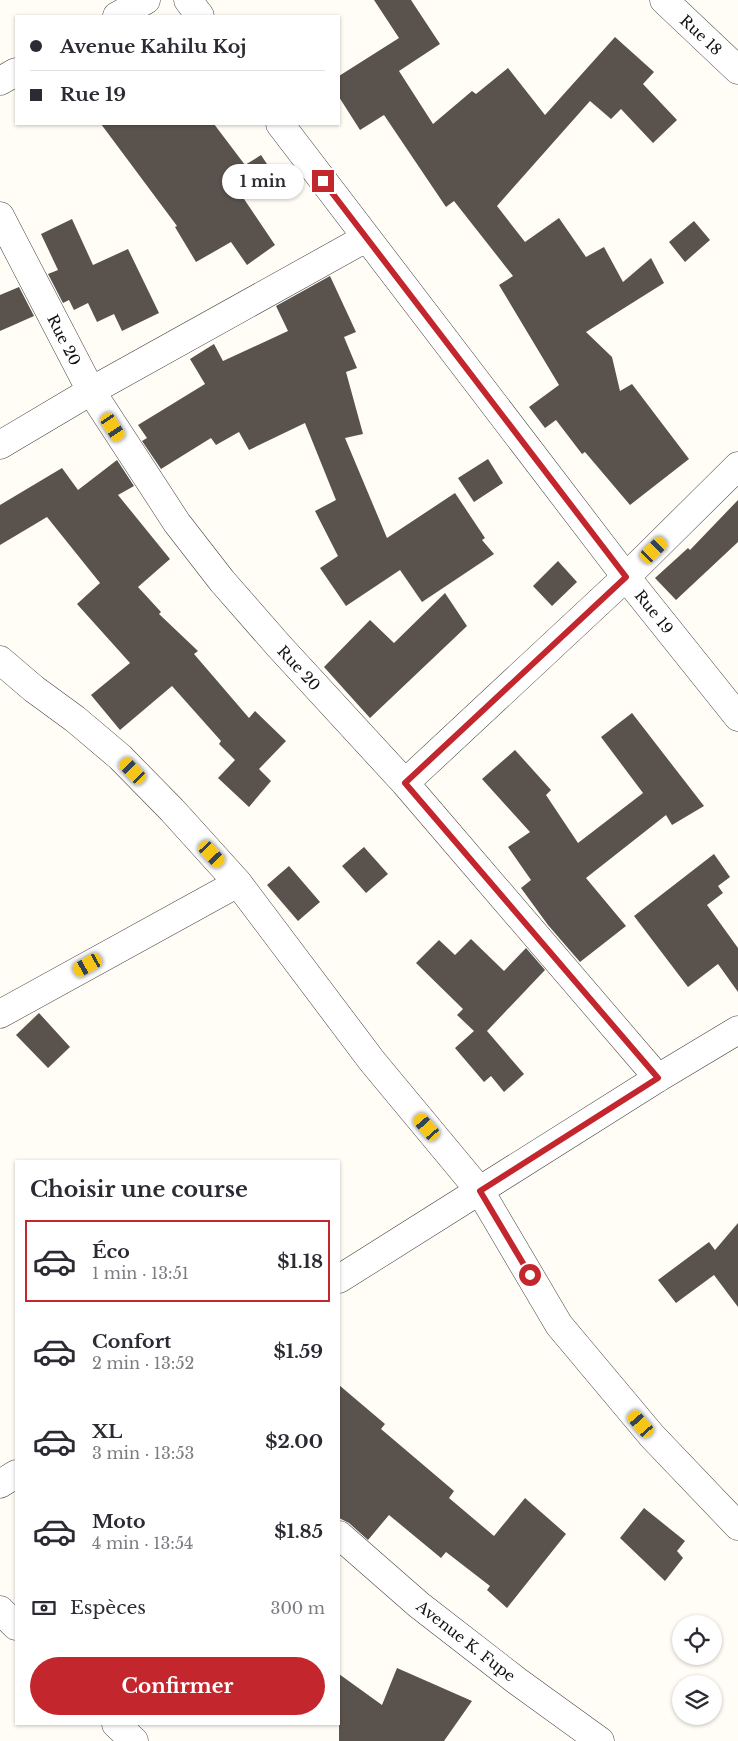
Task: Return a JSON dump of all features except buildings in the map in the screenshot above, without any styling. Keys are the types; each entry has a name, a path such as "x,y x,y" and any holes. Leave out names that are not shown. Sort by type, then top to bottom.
{"street":[{"path":"119,15 146,0"},
{"path":"188,0 199,15"},
{"name":"Rue 18","path":"664,0 738,70"},
{"path":"0,81 15,73"},
{"name":"Rue 19","path":"281,125 626,577 738,717"},
{"name":"Rue 20","path":"0,216 91,391 177,524 222,581 405,783 658,1078"},
{"path":"0,445 91,391 366,238"},
{"path":"405,783 626,577 738,466"},
{"path":"0,660 120,757 172,810 238,883 372,1061 480,1191 559,1325 652,1436 738,1526"},
{"path":"0,1014 238,883"},
{"path":"340,1278 658,1078 738,1030"},
{"path":"0,1484 15,1475"},
{"name":"Avenue K. Fupe","path":"340,1536 419,1605 517,1681 600,1741"},
{"path":"0,1610 15,1625"},
{"path":"117,1725 134,1741"}],"route":[{"path":"323,181 626,577 405,783 658,1078 480,1191 530,1275"}]}
